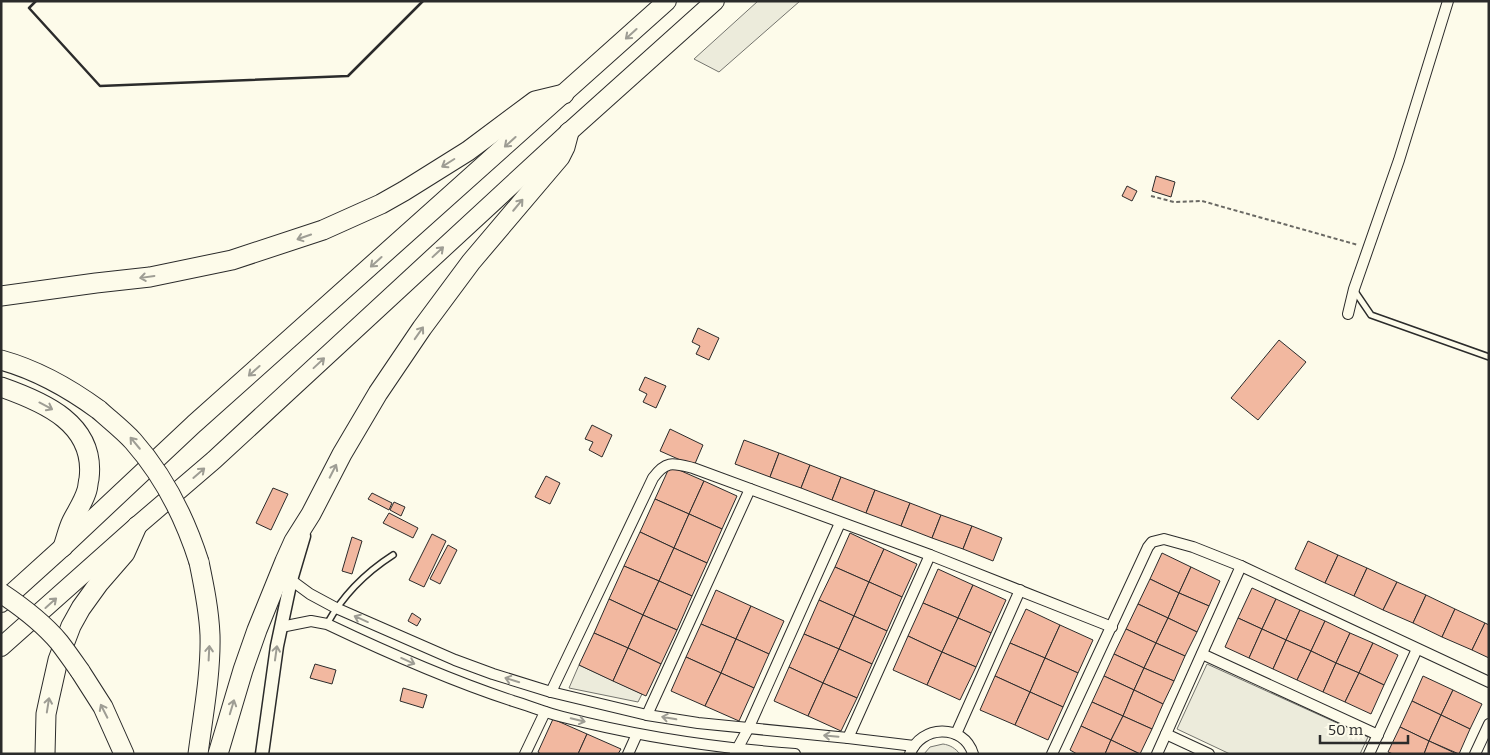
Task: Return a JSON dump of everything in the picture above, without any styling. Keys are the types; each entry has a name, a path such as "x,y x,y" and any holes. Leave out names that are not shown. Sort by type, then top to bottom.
{"highway":[{"path":"1,602 63,547 194,424 667,1"},
{"path":"1,647 222,453 569,132 715,1"},
{"path":"1,296 96,282 150,277 232,260 323,230 381,204 404,191 468,151 535,101 564,94"},
{"path":"218,754 257,630 285,561 342,454 378,393 422,328 471,262 560,157 569,132"},
{"path":"1,283 96,282"},
{"path":"1,360 34,371 78,395 99,410 133,440 161,477 182,517 199,562 206,598 210,635 208,672 198,754"},
{"path":"1,387 47,406 62,416 77,431 87,447 90,467 87,490 70,524 63,547"},
{"path":"45,754 46,714 58,660 71,626 99,583 125,553 137,526"},
{"path":"1,593 37,620 58,641 80,671 102,707 124,754"}],"street":[{"path":"1348,314 1367,247 1398,160 1448,1"},
{"path":"551,692 653,478 659,469 667,464 693,468 930,555 1112,627"},
{"path":"648,715 750,489"},
{"path":"262,754 277,646 291,580 311,514"},
{"path":"736,752 840,523"},
{"path":"1052,754 1148,547 1152,542 1164,539 1193,547 1241,566 1489,682"},
{"path":"848,738 930,555"},
{"path":"1156,754 1241,566"},
{"path":"291,580 336,608 455,660 492,674 551,692 648,715 748,729 848,738 912,750 925,735 935,731 946,731 956,734 965,740 973,754"},
{"path":"956,734 1020,590"},
{"path":"281,627 311,621 327,624 445,677 545,712 637,734 736,752 795,754"},
{"path":"1369,754 1417,649"},
{"path":"1202,654 1378,735"},
{"path":"525,754 545,712"},
{"path":"1475,754 1489,724"},
{"path":"628,754 637,734"},
{"path":"1166,734 1209,754"}],"lane":[{"path":"1354,289 1371,315 1489,357"},
{"path":"327,624 336,608 359,581 374,567 393,555"}],"path":[{"path":"1151,196 1174,202 1202,201 1367,247"}],"shaded area":[{"path":"758,1 800,1 719,72 694,59"},
{"path":"1207,664 1368,737 1360,754 1230,754 1177,729"},
{"path":"579,665 642,694 638,702 569,688"},
{"path":"943,744 952,747 960,754 924,754 930,747"}],"building":[{"path":"1156,176 1175,182 1171,197 1152,191"},
{"path":"1127,186 1137,191 1132,201 1122,196"},
{"path":"698,328 719,338 709,360 696,354 700,346 692,342"},
{"path":"1279,340 1306,362 1258,420 1231,398"},
{"path":"645,377 666,386 656,408 643,402 647,394 639,390"},
{"path":"592,425 612,435 602,457 589,450 593,442 585,439"},
{"path":"670,429 703,445 694,466 660,451"},
{"path":"744,440 779,453 770,477 735,464"},
{"path":"779,453 810,465 801,488 770,477"},
{"path":"810,465 841,477 832,500 801,488"},
{"path":"670,466 704,481 689,514 655,499"},
{"path":"546,476 560,483 550,504 535,497"},
{"path":"841,477 875,490 866,513 832,500"},
{"path":"704,481 737,496 722,529 689,514"},
{"path":"273,488 288,494 271,530 256,523"},
{"path":"875,490 910,503 901,526 866,513"},
{"path":"372,493 392,503 389,510 368,499"},
{"path":"655,499 689,514 674,548 640,532"},
{"path":"394,502 405,507 401,516 390,510"},
{"path":"910,503 941,515 932,538 901,526"},
{"path":"389,513 418,528 413,538 383,523"},
{"path":"689,514 722,529 707,563 674,548"},
{"path":"941,515 972,526 963,549 932,538"},
{"path":"972,526 1002,538 993,561 963,549"},
{"path":"640,532 674,548 659,581 624,566"},
{"path":"850,533 884,549 869,582 835,567"},
{"path":"432,534 446,541 424,587 409,580"},
{"path":"352,537 362,541 352,574 342,571"},
{"path":"1308,541 1338,555 1325,583 1295,569"},
{"path":"448,545 457,550 440,584 430,579"},
{"path":"674,548 707,563 692,596 659,581"},
{"path":"884,549 917,564 902,597 869,582"},
{"path":"1162,553 1191,567 1179,593 1150,579"},
{"path":"1338,555 1367,568 1354,596 1325,583"},
{"path":"624,566 659,581 643,615 609,599"},
{"path":"835,567 869,582 854,616 819,600"},
{"path":"1191,567 1220,581 1209,606 1179,593"},
{"path":"1367,568 1397,582 1383,610 1354,596"},
{"path":"938,569 973,585 958,618 923,603"},
{"path":"1150,579 1179,593 1168,618 1138,604"},
{"path":"659,581 692,596 677,630 643,615"},
{"path":"869,582 902,597 887,631 854,616"},
{"path":"1397,582 1426,595 1413,623 1383,610"},
{"path":"973,585 1006,600 991,633 958,618"},
{"path":"1252,588 1276,599 1262,629 1238,618"},
{"path":"716,590 751,606 736,639 701,624"},
{"path":"1179,593 1209,606 1197,632 1168,618"},
{"path":"1426,595 1455,609 1442,637 1413,623"},
{"path":"609,599 643,615 628,648 594,633"},
{"path":"1276,599 1300,610 1286,640 1262,629"},
{"path":"819,600 854,616 839,649 804,634"},
{"path":"923,603 958,618 942,652 908,636"},
{"path":"1138,604 1168,618 1156,643 1126,629"},
{"path":"751,606 784,621 769,654 736,639"},
{"path":"1026,609 1060,625 1045,658 1010,643"},
{"path":"1455,609 1485,623 1472,650 1442,637"},
{"path":"1300,610 1325,621 1311,651 1286,640"},
{"path":"412,613 421,619 417,626 408,621"},
{"path":"643,615 677,630 661,664 628,648"},
{"path":"854,616 887,631 872,664 839,649"},
{"path":"958,618 991,633 976,667 942,652"},
{"path":"1168,618 1197,632 1185,656 1156,643"},
{"path":"1238,618 1262,629 1249,658 1225,647"},
{"path":"1325,621 1350,633 1336,663 1311,651"},
{"path":"1485,623 1489,625 1489,658 1472,650"},
{"path":"701,624 736,639 721,673 686,657"},
{"path":"1060,625 1093,640 1078,673 1045,658"},
{"path":"1126,629 1156,643 1144,668 1114,654"},
{"path":"1262,629 1286,640 1273,669 1249,658"},
{"path":"594,633 628,648 613,681 579,665"},
{"path":"1350,633 1373,643 1359,673 1336,663"},
{"path":"804,634 839,649 823,683 789,667"},
{"path":"908,636 942,652 927,685 893,670"},
{"path":"736,639 769,654 754,688 721,673"},
{"path":"1286,640 1311,651 1297,680 1273,669"},
{"path":"1010,643 1045,658 1030,692 995,676"},
{"path":"1156,643 1185,656 1174,681 1144,668"},
{"path":"1373,643 1398,655 1384,685 1359,673"},
{"path":"628,648 661,664 646,696 613,681"},
{"path":"839,649 872,664 857,698 823,683"},
{"path":"1311,651 1336,663 1323,692 1297,680"},
{"path":"942,652 976,667 960,700 927,685"},
{"path":"1114,654 1144,668 1134,690 1104,676"},
{"path":"686,657 721,673 705,706 671,691"},
{"path":"1045,658 1078,673 1063,707 1030,692"},
{"path":"1336,663 1359,673 1345,702 1323,692"},
{"path":"315,664 336,670 332,684 310,678"},
{"path":"789,667 823,683 808,716 774,701"},
{"path":"1144,668 1174,681 1163,704 1134,690"},
{"path":"721,673 754,688 739,721 705,706"},
{"path":"1359,673 1384,685 1371,714 1345,702"},
{"path":"995,676 1030,692 1015,725 980,710"},
{"path":"1104,676 1134,690 1123,716 1092,702"},
{"path":"1423,676 1453,690 1441,715 1412,701"},
{"path":"823,683 857,698 841,731 808,716"},
{"path":"403,688 427,695 423,708 400,701"},
{"path":"1134,690 1163,704 1152,729 1123,716"},
{"path":"1453,690 1482,704 1470,729 1441,715"},
{"path":"1030,692 1063,707 1048,740 1015,725"},
{"path":"1412,701 1441,715 1429,741 1400,727"},
{"path":"1092,702 1123,716 1111,740 1081,726"},
{"path":"1441,715 1470,729 1459,754 1429,741"},
{"path":"1123,716 1152,729 1140,754 1111,740"},
{"path":"553,719 587,734 578,754 541,754 538,752"},
{"path":"1081,726 1111,740 1105,754 1077,754 1070,750"},
{"path":"1400,727 1429,741 1424,754 1393,754 1388,752"},
{"path":"587,734 621,749 618,754 578,754"},
{"path":"1111,740 1140,754 1105,754"},
{"path":"1429,741 1457,754 1424,754"}],"wall":[{"path":"36,1 29,8 100,86 348,76 423,1"}]}
